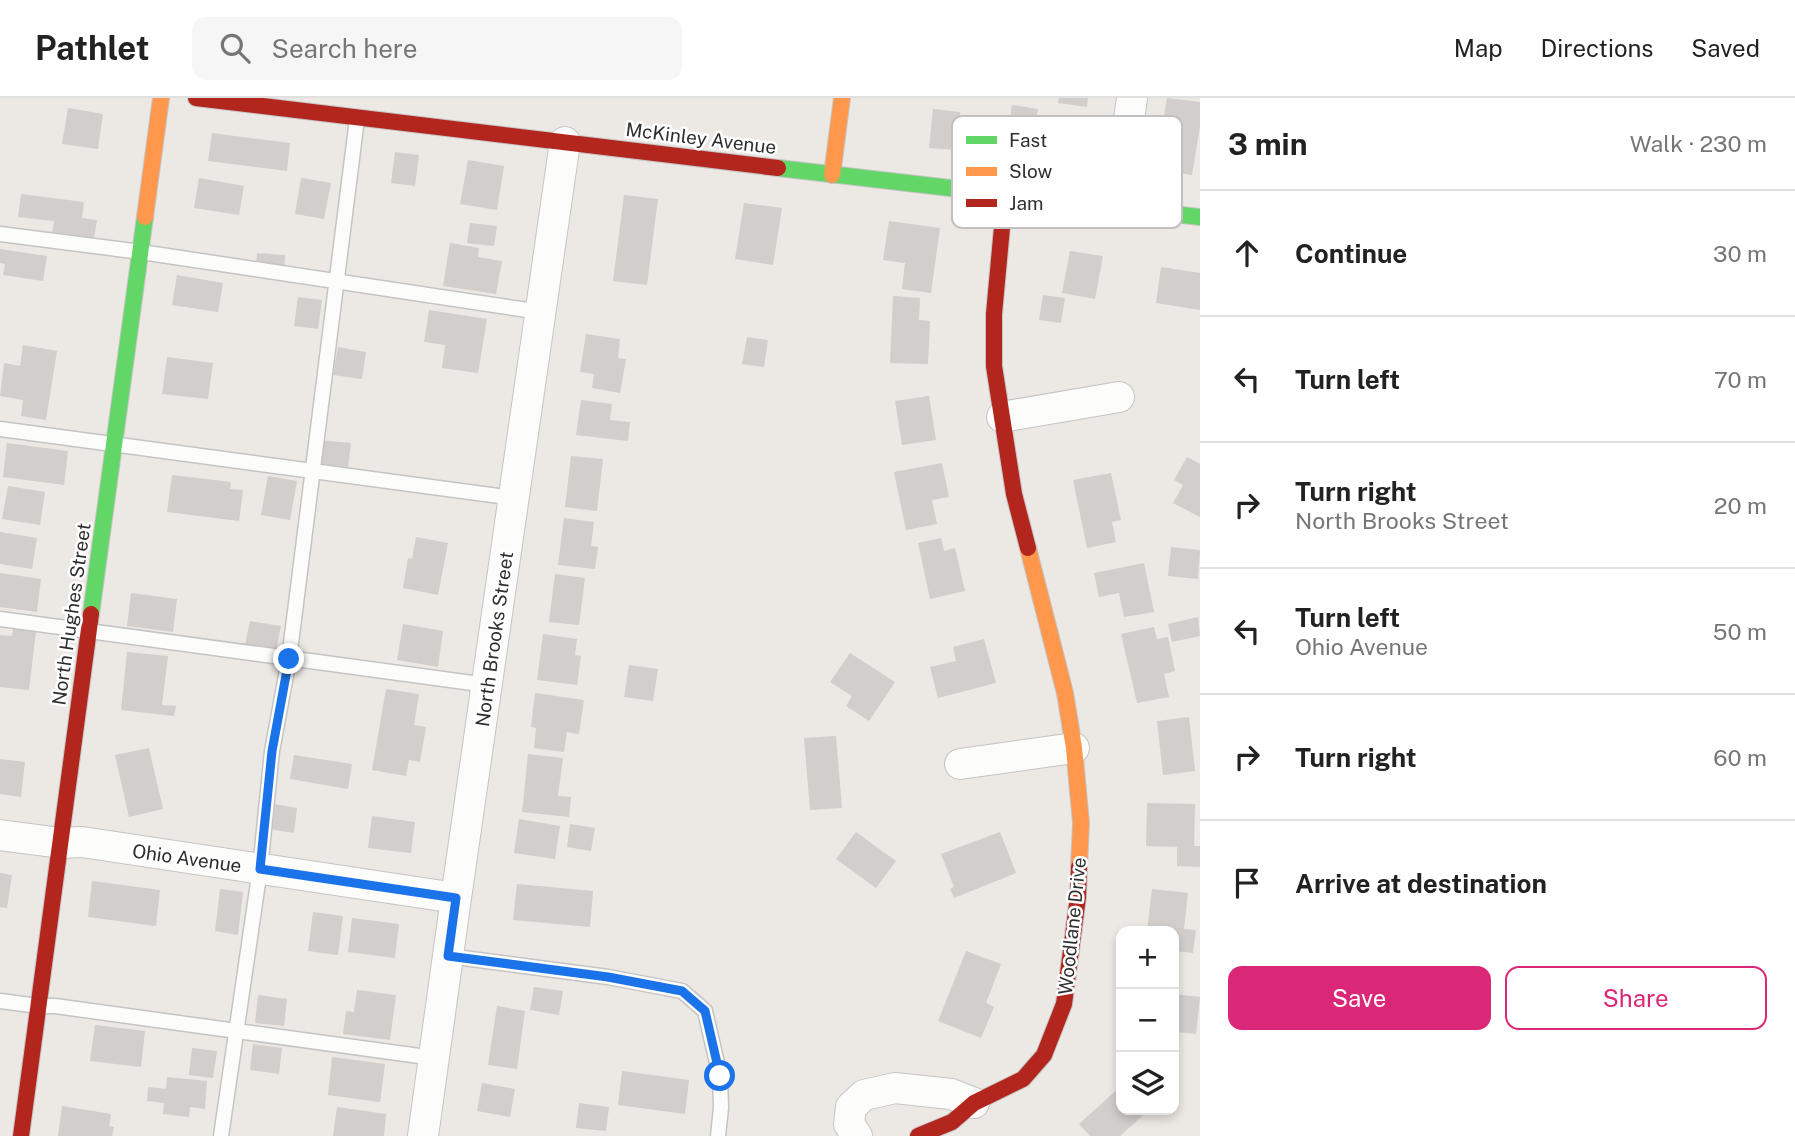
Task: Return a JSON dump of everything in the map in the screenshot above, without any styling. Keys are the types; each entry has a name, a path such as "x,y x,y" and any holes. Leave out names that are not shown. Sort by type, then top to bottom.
{"street":[{"name":"North Hughes Street","path":"20,1136 161,98"},
{"name":"McKinley Avenue","path":"196,98 952,189"},
{"path":"832,175 842,98"},
{"path":"1129,116 1132,98"},
{"name":"North Brooks Street","path":"424,1136 565,142"},
{"name":"McKinley Avenue","path":"1182,215 1200,217"},
{"name":"Woodlane Drive","path":"918,1136 952,1122 974,1103 1023,1079 1044,1055 1064,1004 1078,897 1081,823 1074,748 1065,693 1014,494 994,366 994,314 1003,228"},
{"path":"1002,417 1119,397"},
{"path":"960,764 1074,748"},
{"name":"Ohio Avenue","path":"0,835 61,844 82,842 456,898"},
{"path":"857,1136 849,1124 851,1107 863,1095 895,1088 951,1094 974,1103"}],"lane":[{"path":"221,1136 260,869 272,751 289,659 357,117"},
{"path":"0,234 141,252 541,312"},
{"path":"0,429 514,498"},
{"path":"0,620 487,685"},
{"path":"448,956 608,977 682,991 705,1011 720,1076 718,1136"},
{"path":"0,1001 235,1029 434,1058"}],"building":[{"path":"1059,98 1088,98 1087,107 1058,103"},
{"path":"1167,98 1200,102 1200,126 1192,175 1182,173 1182,116 1164,116"},
{"path":"1012,105 1038,109 1037,116 1010,116"},
{"path":"68,108 103,114 98,149 62,144"},
{"path":"933,109 960,112 960,116 952,116 952,150 929,148"},
{"path":"212,133 290,143 287,171 208,161"},
{"path":"395,152 419,155 415,186 391,183"},
{"path":"468,160 504,166 497,210 460,204"},
{"path":"199,178 244,186 239,215 194,208"},
{"path":"301,178 331,183 324,219 295,214"},
{"path":"21,194 84,202 82,218 97,220 94,238 52,232 54,221 18,217"},
{"path":"624,195 658,199 647,285 613,281"},
{"path":"744,203 782,208 773,265 735,259"},
{"path":"889,221 940,228 931,293 902,289 905,263 883,260"},
{"path":"470,223 497,226 494,246 467,243"},
{"path":"450,243 479,248 478,257 502,261 496,294 443,286"},
{"path":"0,249 47,256 43,281 3,275 5,264 0,263"},
{"path":"1070,251 1103,256 1095,299 1062,293"},
{"path":"257,253 285,255 284,270 256,268"},
{"path":"1161,267 1200,273 1200,310 1156,303"},
{"path":"177,275 223,283 218,312 172,305"},
{"path":"1043,295 1065,298 1061,323 1039,320"},
{"path":"893,296 920,298 919,320 930,321 928,364 890,363"},
{"path":"298,297 322,300 318,329 294,326"},
{"path":"429,310 487,319 478,373 442,368 445,345 424,342"},
{"path":"586,334 620,339 618,358 626,359 620,393 592,388 594,374 580,372"},
{"path":"747,337 768,340 764,367 742,364"},
{"path":"23,345 57,351 46,420 21,416 23,400 0,396 4,363 20,366"},
{"path":"338,347 366,352 362,379 333,375"},
{"path":"167,357 213,363 208,399 162,394"},
{"path":"929,396 936,440 902,445 895,401"},
{"path":"581,400 612,404 610,420 630,422 628,441 576,435"},
{"path":"319,440 351,443 348,467 316,464"},
{"path":"7,443 68,451 64,485 3,477"},
{"path":"571,456 603,459 597,511 565,507"},
{"path":"1187,457 1200,464 1200,517 1173,503 1183,485 1174,480"},
{"path":"942,463 949,497 932,500 937,524 906,530 894,472"},
{"path":"1111,473 1121,520 1112,522 1116,542 1087,548 1073,480"},
{"path":"172,475 231,482 230,489 243,490 239,521 167,512"},
{"path":"268,476 297,481 290,520 261,515"},
{"path":"8,486 45,492 40,525 2,519"},
{"path":"564,518 594,522 591,546 598,547 595,569 558,565"},
{"path":"0,532 37,538 32,569 0,564"},
{"path":"416,537 448,543 438,595 403,588 408,558 412,559"},
{"path":"941,538 944,551 955,548 965,591 930,599 918,543"},
{"path":"1171,547 1200,550 1198,579 1168,576"},
{"path":"1144,563 1154,612 1124,617 1119,593 1099,597 1094,573"},
{"path":"0,573 41,579 37,612 0,607"},
{"path":"555,574 585,578 579,625 549,622"},
{"path":"131,593 177,599 173,632 127,626"},
{"path":"1198,617 1200,636 1172,642 1168,624"},
{"path":"250,621 281,626 276,651 245,645"},
{"path":"403,624 443,631 438,667 397,660"},
{"path":"1154,627 1157,639 1168,637 1175,671 1164,674 1169,697 1137,703 1121,634"},
{"path":"13,628 36,631 29,690 0,687 0,635 12,636"},
{"path":"543,634 577,639 575,655 581,656 577,685 537,680"},
{"path":"984,639 996,683 938,698 930,667 956,661 953,647"},
{"path":"127,652 168,656 162,705 176,706 174,716 121,710"},
{"path":"850,653 895,682 869,721 846,706 852,696 830,682"},
{"path":"629,665 658,669 653,701 624,697"},
{"path":"386,689 419,694 414,725 426,727 420,762 409,760 406,776 372,770"},
{"path":"535,693 584,700 579,734 567,732 564,752 534,748 536,728 531,727"},
{"path":"1189,717 1195,771 1163,775 1157,721"},
{"path":"836,736 842,808 810,810 804,738"},
{"path":"149,748 163,809 129,817 115,755"},
{"path":"528,754 563,758 558,796 571,797 569,817 522,812"},
{"path":"294,755 352,764 348,789 290,779"},
{"path":"0,759 25,762 21,797 0,794"},
{"path":"1147,803 1195,804 1194,846 1200,846 1200,867 1177,866 1177,847 1146,846"},
{"path":"273,804 297,808 294,833 269,829"},
{"path":"372,816 415,822 411,853 368,848"},
{"path":"519,819 560,826 555,859 514,853"},
{"path":"570,824 595,828 591,851 567,847"},
{"path":"856,832 896,861 876,888 836,859"},
{"path":"1000,832 1016,873 954,898 950,889 954,887 941,854"},
{"path":"0,873 12,875 7,908 0,907"},
{"path":"92,881 160,890 156,926 88,917"},
{"path":"517,884 593,891 590,927 513,920"},
{"path":"220,889 243,892 238,935 215,931"},
{"path":"1152,889 1188,893 1184,929 1196,930 1193,953 1179,952 1179,926 1148,926"},
{"path":"313,912 343,916 338,955 308,951"},
{"path":"352,918 399,924 395,958 348,952"},
{"path":"966,951 1001,964 986,1003 994,1007 981,1038 938,1021"},
{"path":"534,987 563,991 559,1015 530,1010"},
{"path":"357,990 396,995 390,1040 343,1034 346,1011 354,1012"},
{"path":"258,995 287,999 284,1026 255,1023"},
{"path":"1179,995 1200,997 1196,1034 1179,1032"},
{"path":"497,1006 525,1011 517,1069 488,1065"},
{"path":"95,1025 145,1031 141,1067 90,1061"},
{"path":"253,1044 282,1048 279,1074 250,1070"},
{"path":"192,1048 217,1051 213,1078 189,1075"},
{"path":"332,1057 385,1064 380,1102 328,1095"},
{"path":"622,1071 689,1080 685,1114 618,1105"},
{"path":"167,1077 207,1081 205,1109 190,1107 189,1117 163,1114 164,1103 147,1101 148,1087 166,1089"},
{"path":"482,1083 515,1089 510,1117 477,1111"},
{"path":"1116,1091 1116,1115 1143,1115 1120,1136 1090,1136 1079,1124"},
{"path":"579,1103 609,1107 606,1131 576,1128"},
{"path":"62,1106 111,1114 109,1126 114,1127 112,1136 58,1136"},
{"path":"337,1107 386,1114 384,1136 333,1136"}],"traffic: fast":[{"path":"778,168 952,188"},
{"path":"1182,215 1200,217"},
{"path":"91,614 145,217"}],"traffic: slow":[{"path":"145,217 161,98"},
{"path":"832,175 842,98"},
{"path":"1028,548 1065,693 1074,748 1081,823 1079,867"}],"traffic: jam":[{"path":"196,98 778,168"},
{"path":"1002,228 994,314 994,366 1014,494 1028,548"},
{"path":"21,1136 91,614"},
{"path":"918,1136 952,1122 974,1103 1023,1079 1044,1055 1064,1004 1078,897 1079,867"}],"route":[{"path":"289,659 272,751 260,869 456,898 448,956 608,977 682,991 705,1011 720,1076"}]}
